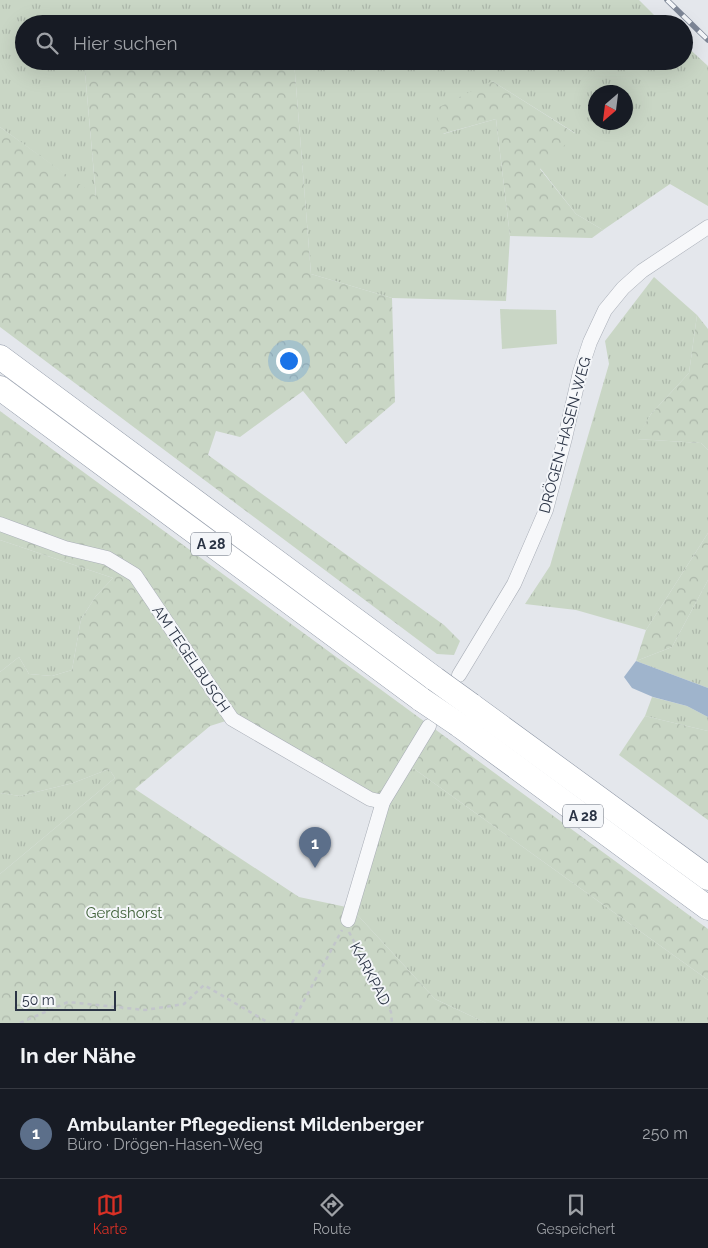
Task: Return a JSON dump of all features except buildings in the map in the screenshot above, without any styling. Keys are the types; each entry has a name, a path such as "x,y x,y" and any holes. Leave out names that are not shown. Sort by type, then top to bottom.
{"highway":[{"name":"A 28","path":"0,357 435,679 708,878"},
{"name":"A 28","path":"0,388 422,700 459,725 708,908"}],"street":[{"name":"DRÖGEN-HASEN-WEG","path":"459,675 514,584 546,510 580,372 590,342 605,310 642,271 708,227"},
{"name":"AM TEGELBUSCH","path":"0,524 65,548 107,558 134,575 232,719 370,799 383,802"},
{"path":"346,923 383,802 429,726"}],"path":[{"path":"292,1023 346,923"},
{"name":"KARKPAD","path":"346,923 391,1012 392,1023"},
{"path":"20,1023 68,1002 145,1010 184,1004 204,985 269,1023"}],"green space":[{"path":"0,0 639,0 654,15 15,15 15,70 85,70 96,197 0,127"},
{"path":"693,52 708,66 708,206 670,184 603,230 576,214 540,168 575,133 492,81 443,134 496,119 510,236 506,301 392,298 311,274 295,70 693,70"},
{"path":"85,70 295,70 311,274 392,298 395,402 346,444 303,391 240,437 216,431 208,455 444,625 460,641 454,655 437,654 0,327 0,127 96,196"},
{"path":"492,81 576,134 540,169 576,214 603,230 592,238 510,236 496,119 442,134 435,109"},
{"path":"654,277 697,315 689,373 651,414 637,439 701,443 708,450 708,533 646,630 576,610 525,604 550,566 609,364 605,341"},
{"path":"500,309 556,310 557,344 502,349"},
{"path":"697,315 708,329 708,450 701,443 636,439 651,414 689,373"},
{"name":"Gerdshorst","path":"0,411 708,929 708,980 406,763 383,802 232,719 210,726 135,789 299,897 351,908 435,999 486,1023 0,1023 0,874 115,778 109,769 73,783 20,796 0,793 0,672 19,657 29,674 52,676 72,670 81,619 96,596 113,578 0,540"},
{"path":"708,533 708,580 672,647 636,661 646,630"},
{"path":"0,540 113,578 96,596 81,619 72,670 52,676 29,674 19,657 0,672"},
{"path":"708,580 708,688 636,661 672,647"},
{"path":"652,697 687,706 708,717 708,731 645,716"},
{"path":"645,716 708,731 708,820 619,755"},
{"path":"406,763 708,980 708,1023 486,1023 435,999 351,908 383,802"},
{"path":"109,769 115,778 0,874 0,793 20,796 73,783"}],"water":[{"path":"636,661 708,688 708,717 687,706 653,697 632,688 624,677"}],"railway":[{"path":"667,0 682,15"},
{"path":"693,25 708,40"}],"place":[{"name":"Ambulanter Pflegedienst Mildenberger","path":"315,868"}]}
